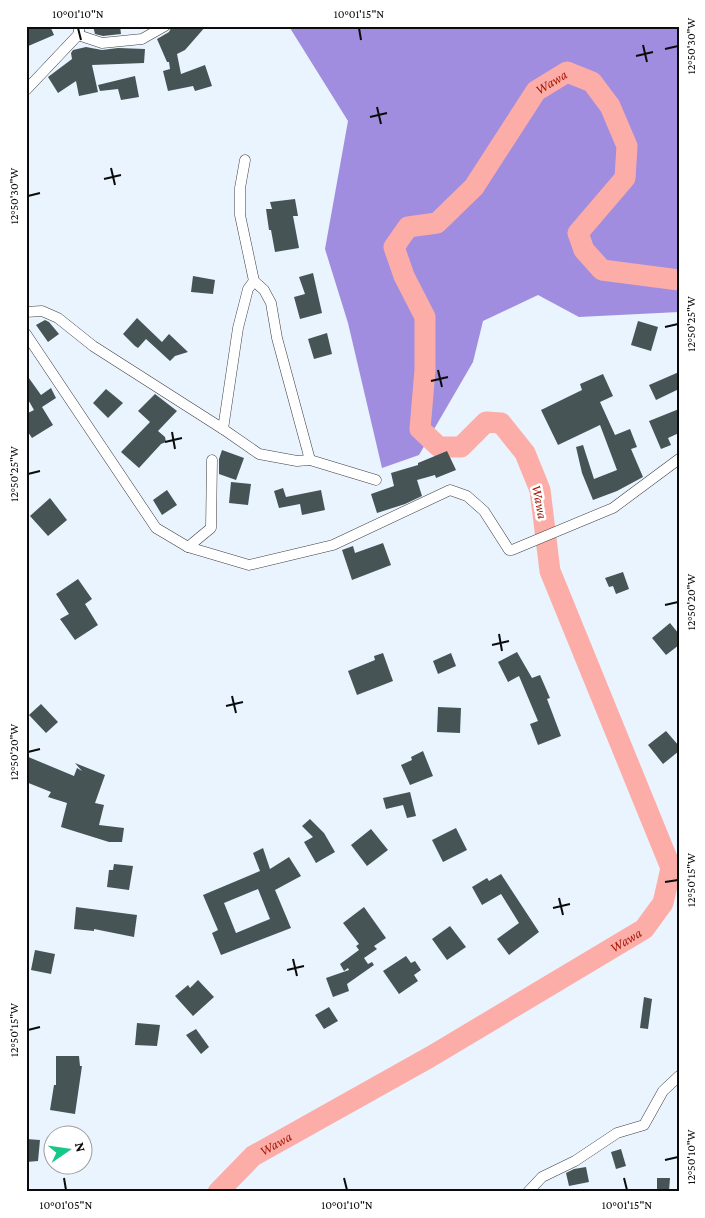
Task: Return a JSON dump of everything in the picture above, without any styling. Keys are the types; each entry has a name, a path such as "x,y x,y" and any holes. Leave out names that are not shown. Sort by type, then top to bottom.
{"street":[{"path":"26,90 79,31 102,43 142,39 165,26"},
{"path":"245,160 240,188 240,215 254,281 264,290 271,303 277,338 310,460"},
{"path":"223,429 238,328 248,289 254,281"},
{"path":"26,312 42,311 58,318 93,346 259,454 297,461 310,460 376,480"},
{"path":"26,334 156,528 188,547 249,565 334,545 450,490 467,496 484,510 509,550 512,550 613,508 679,459"},
{"path":"188,547 211,528 212,460"},
{"path":"528,1192 542,1177 575,1161 617,1133 644,1125 663,1091 679,1076"}],"shaded area":[{"path":"292,26 679,26 679,312 579,317 538,295 483,321 473,362 419,455 382,468 348,323 325,249 348,121 290,28"}],"building":[{"path":"26,26 50,26 54,35 26,47"},
{"path":"93,26 120,26 121,34 103,36 95,34"},
{"path":"172,26 206,26 185,50 177,54 181,74 205,65 212,86 195,91 193,86 168,91 163,71 170,69 169,62 167,62 157,39 169,32"},
{"path":"86,47 102,50 118,48 145,49 144,63 92,65 98,92 79,96 76,81 58,93 48,77 72,59 71,53 73,50"},
{"path":"135,76 139,97 121,100 118,89 100,91 98,85"},
{"path":"295,199 298,216 293,216 299,248 275,252 266,209 272,209 270,202"},
{"path":"313,273 322,313 300,319 294,297 305,294 299,277"},
{"path":"193,276 215,280 213,294 191,292"},
{"path":"137,318 162,342 169,334 188,352 175,356 170,361 146,339 138,348 135,346 123,334"},
{"path":"45,320 59,334 48,342 36,325"},
{"path":"638,321 658,327 651,351 631,345"},
{"path":"327,333 332,354 314,359 308,339"},
{"path":"679,372 679,389 656,400 649,385"},
{"path":"26,374 41,395 51,388 56,398 42,407 53,425 32,438 26,429 26,414 34,410 26,396"},
{"path":"603,374 613,396 600,402 615,435 630,429 637,447 631,449 643,477 617,491 593,500 582,473 576,447 583,445 594,479 617,470 600,425 558,445 541,410 582,390 580,384"},
{"path":"106,389 123,403 108,418 93,403"},
{"path":"155,394 177,411 158,431 165,437 166,442 161,444 139,468 121,452 150,422 138,411"},
{"path":"679,409 679,433 668,438 671,445 661,449 649,421"},
{"path":"222,450 244,458 236,480 219,474 219,459"},
{"path":"447,451 456,470 436,478 435,475 417,480 422,496 377,513 371,494 394,486 391,473 418,465 418,463"},
{"path":"231,482 251,484 248,505 229,503"},
{"path":"283,488 286,497 321,490 325,510 302,515 300,504 279,508 274,491"},
{"path":"167,490 177,505 162,515 153,500"},
{"path":"50,498 67,520 48,536 30,516"},
{"path":"383,543 391,565 352,580 342,550 353,546 355,553"},
{"path":"623,572 629,589 616,594 613,586 609,587 605,578"},
{"path":"78,579 92,599 85,604 98,625 75,640 60,619 69,614 56,594"},
{"path":"670,623 679,634 679,645 666,655 652,638"},
{"path":"517,652 532,678 540,675 550,698 547,699 561,736 538,745 530,724 538,721 519,676 508,682 498,662"},
{"path":"383,653 393,681 357,695 348,671 375,660 374,656"},
{"path":"451,653 456,666 438,674 433,661"},
{"path":"41,704 58,722 46,733 29,715"},
{"path":"438,707 461,708 460,733 437,732"},
{"path":"666,731 679,746 679,751 663,764 648,745"},
{"path":"423,751 433,776 410,785 401,765 412,760 411,757"},
{"path":"26,756 74,776 77,768 82,771 75,763 105,775 95,803 104,805 99,825 124,828 122,842 109,842 61,827 67,803 48,797 51,792 26,782"},
{"path":"410,792 416,816 407,818 403,805 386,809 383,798"},
{"path":"310,819 324,833 335,852 316,863 304,842 313,837 302,826"},
{"path":"456,828 467,850 443,862 432,840"},
{"path":"371,829 388,850 367,866 351,845"},
{"path":"263,848 270,869 289,857 301,876 275,890 291,928 221,955 212,933 218,930 203,895 260,871 253,853","holes":["258,889 270,919 236,933 224,903"]},
{"path":"114,864 133,866 129,890 107,887 109,870 113,870"},
{"path":"501,874 539,932 509,955 497,939 519,923 501,894 482,905 472,887 487,878 489,881"},
{"path":"76,907 137,915 134,937 94,929 94,931 74,929"},
{"path":"364,907 386,938 374,946 377,949 364,958 368,964 372,962 374,965 347,984 349,991 333,997 326,978 349,970 348,968 344,971 340,964 359,950 356,946 359,944 343,923"},
{"path":"450,926 466,947 447,960 432,939"},
{"path":"35,950 55,954 51,974 31,970"},
{"path":"406,956 411,963 415,961 421,970 414,975 418,981 399,994 383,971"},
{"path":"198,980 214,997 193,1016 175,996 188,985 190,988"},
{"path":"644,997 652,999 648,1029 640,1028"},
{"path":"329,1007 338,1021 324,1029 315,1015"},
{"path":"137,1023 160,1025 157,1046 135,1045"},
{"path":"196,1029 209,1047 201,1054 186,1035"},
{"path":"56,1056 79,1056 80,1066 82,1066 75,1114 50,1110 54,1085 56,1085"},
{"path":"26,1139 40,1140 38,1161 26,1162"},
{"path":"621,1149 626,1166 616,1169 611,1152"},
{"path":"586,1167 589,1182 569,1186 566,1173 574,1169"},
{"path":"657,1178 670,1178 669,1191 657,1190"}],"waterway":[{"name":"Wawa","path":"218,1192 253,1156 430,1057 644,929 663,903 671,868 550,571 540,490 525,453 501,423 486,422 461,447 439,447 420,429 425,370 425,317 404,276 394,247 408,227 437,223 474,187 536,91 567,72 592,82 610,106 627,146 625,178 578,233 584,250 602,270 679,280"}]}
